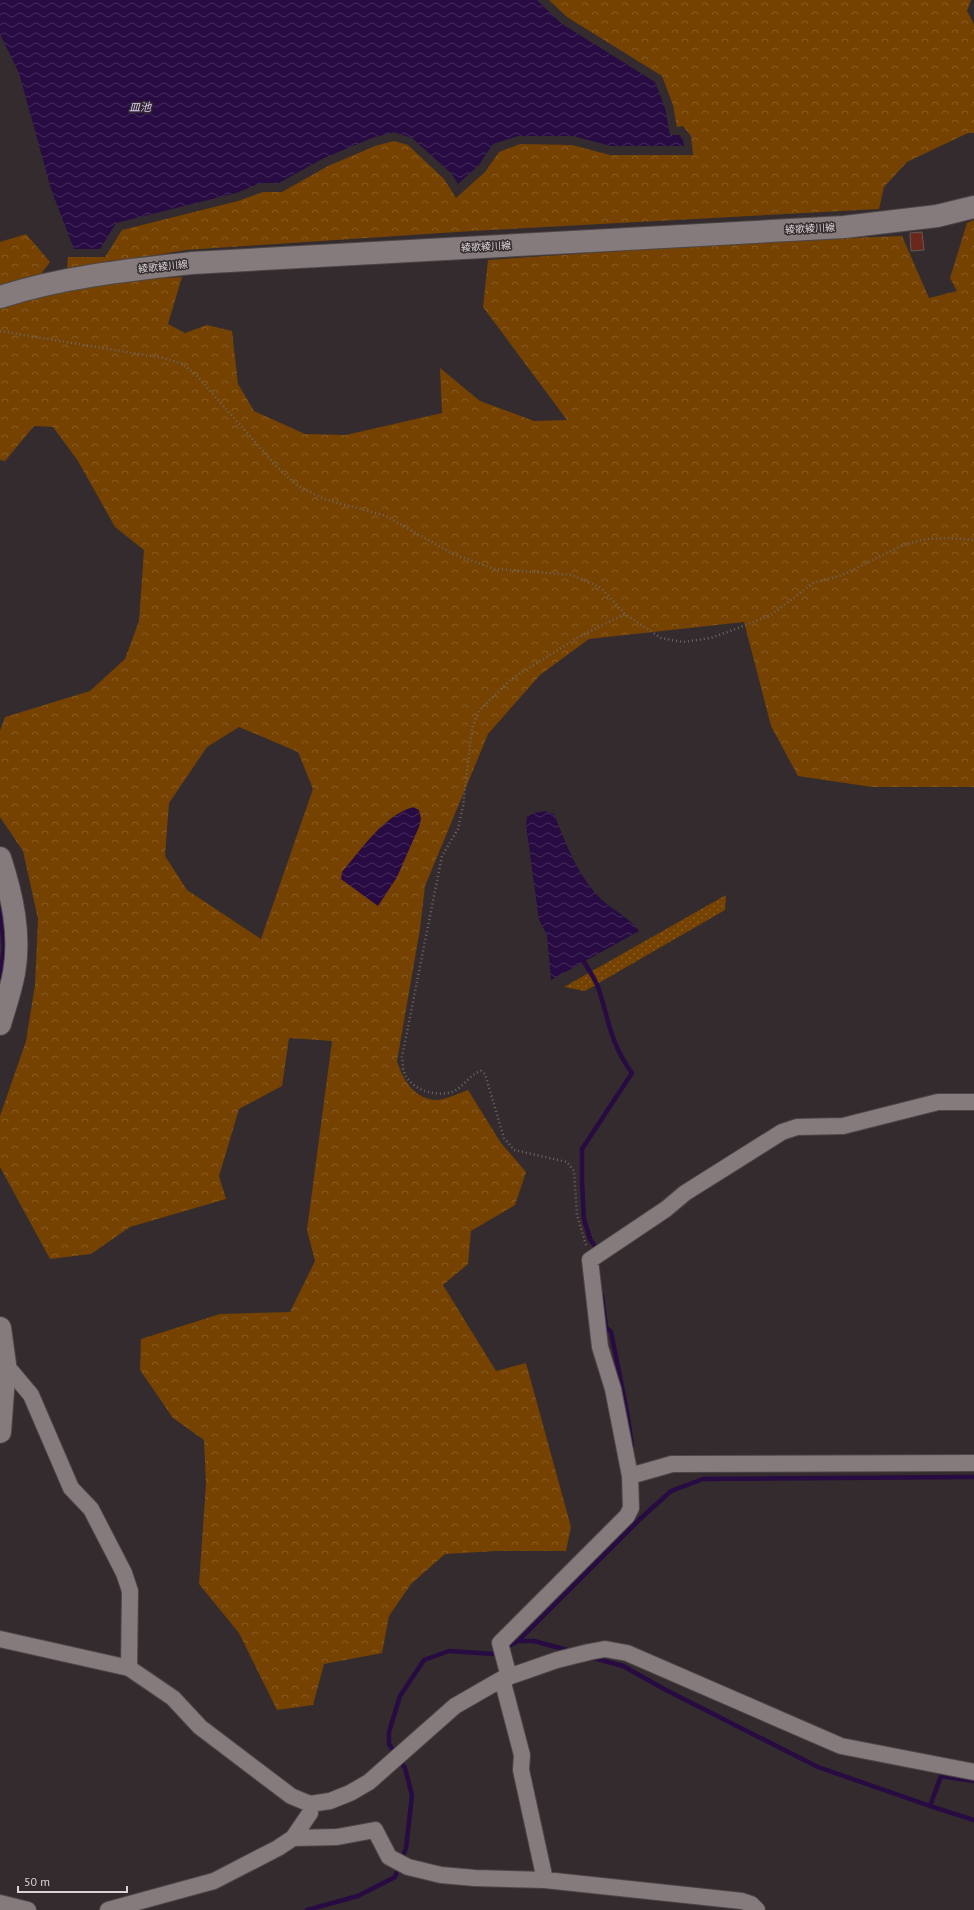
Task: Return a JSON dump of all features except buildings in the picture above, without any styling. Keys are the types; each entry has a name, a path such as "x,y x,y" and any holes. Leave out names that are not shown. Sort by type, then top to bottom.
{"main road":[{"name":"綾歌綾川線","path":"0,297 59,282 101,274 192,263 844,226 930,217 974,207"},
{"path":"0,858 12,896 16,935 14,973 0,1024"},
{"path":"0,1328 5,1364 0,1432"}],"street":[{"path":"545,1880 522,1770 522,1755 505,1678 504,1659 500,1643 627,1516 631,1508 630,1476 613,1389 600,1346 590,1260 666,1209 685,1193 782,1132 797,1127 843,1126 938,1102 974,1102"},
{"path":"5,1364 31,1395 71,1488 91,1509 124,1573 130,1591 129,1668"},
{"path":"630,1476 672,1464 974,1463"},
{"path":"0,1639 129,1668 173,1698 200,1727 291,1796 310,1804 330,1801 350,1793 369,1782 385,1766 454,1706 505,1678 557,1660 605,1649 627,1653 841,1746 974,1772"},
{"path":"108,1910 214,1881 278,1848 293,1838 310,1813 310,1804"},
{"path":"293,1838 337,1837 375,1830 389,1857 408,1867 441,1875 475,1878 545,1880 742,1901 751,1904 757,1910"},
{"path":"0,1903 28,1910"}],"path":[{"path":"0,331 163,358 183,364 198,377 277,467 298,486 324,499 386,516 453,554 495,569 572,575 601,588 625,614 661,638 683,642 711,638 771,615 813,583 842,575 903,545 926,539 947,538 974,540"},
{"path":"590,1260 578,1215 574,1171 567,1162 514,1150 504,1138 487,1078 481,1071 476,1072 467,1082 452,1092 432,1093 414,1086 404,1072 402,1057 442,856 458,829 463,806 472,728 479,711 510,680 577,638 625,614"}],"green space":[{"path":"549,0 971,0 967,11 974,24 974,133 968,133 907,162 884,187 879,209 472,231 186,250 67,270 68,257 105,257 122,230 238,201 263,192 282,192 328,166 375,146 394,141 408,145 444,179 456,198 485,172 499,152 520,144 572,145 610,155 693,155 691,136 683,126 677,127 673,105 662,76 567,17"},
{"path":"974,220 974,787 872,787 798,776 771,726 744,622 589,639 540,675 488,734 425,886 420,929 397,1061 402,1075 410,1086 420,1095 427,1098 437,1100 468,1090 501,1143 526,1172 515,1205 471,1231 468,1264 443,1285 496,1371 526,1363 571,1527 566,1551 496,1551 445,1554 411,1584 389,1616 382,1653 324,1664 313,1705 277,1710 239,1633 199,1584 206,1484 204,1440 173,1418 140,1370 141,1339 220,1314 290,1312 315,1261 307,1230 332,1041 289,1038 282,1086 239,1109 219,1176 226,1199 130,1227 91,1254 50,1259 0,1167 0,1116 26,1041 35,985 38,919 23,851 0,817 0,731 5,717 90,691 125,659 139,621 144,550 115,527 78,461 53,427 34,426 5,461 0,460 0,307 94,282 182,277 168,324 185,333 207,325 232,331 238,384 254,411 305,434 346,435 442,413 440,368 480,401 534,421 567,420 483,307 488,260 764,241 902,236 929,298 957,291 950,278 967,223","holes":["239,727 298,752 313,789 261,939 187,890 165,856 169,803 207,747"]},
{"path":"26,234 50,262 41,274 0,287 0,242"},
{"path":"726,895 725,910 585,991 564,987"}],"water":[{"name":"皿池","path":"0,0 537,0 562,24 655,82 665,108 670,135 679,135 683,140 684,146 611,146 573,136 518,136 493,144 478,166 458,184 451,173 412,138 394,132 372,138 324,158 279,183 261,183 236,193 116,223 100,249 74,249 51,189 19,73 0,34"},
{"path":"413,807 419,810 421,819 419,827 397,877 378,906 341,879 342,872 382,826 402,811"},
{"path":"545,811 554,814 579,871 586,881 606,904 631,922 639,931 551,980 547,935 539,920 526,825 527,817 534,813"}],"waterway":[{"path":"0,904 4,947 0,978"},
{"path":"581,957 598,987 614,1041 632,1073 582,1149 584,1219 590,1239 594,1245"},
{"path":"602,1296 606,1327 611,1332 627,1412 632,1446"},
{"path":"307,1910 358,1896 395,1877 406,1848 412,1795 405,1768 389,1744 389,1732 400,1696 424,1660 449,1651 494,1654 518,1641 640,1519 671,1491 703,1479 974,1477"},
{"path":"518,1641 534,1641 571,1651"},
{"path":"590,1657 623,1666 664,1689 818,1767 930,1806 941,1776 974,1781"},
{"path":"930,1806 974,1820"}]}
